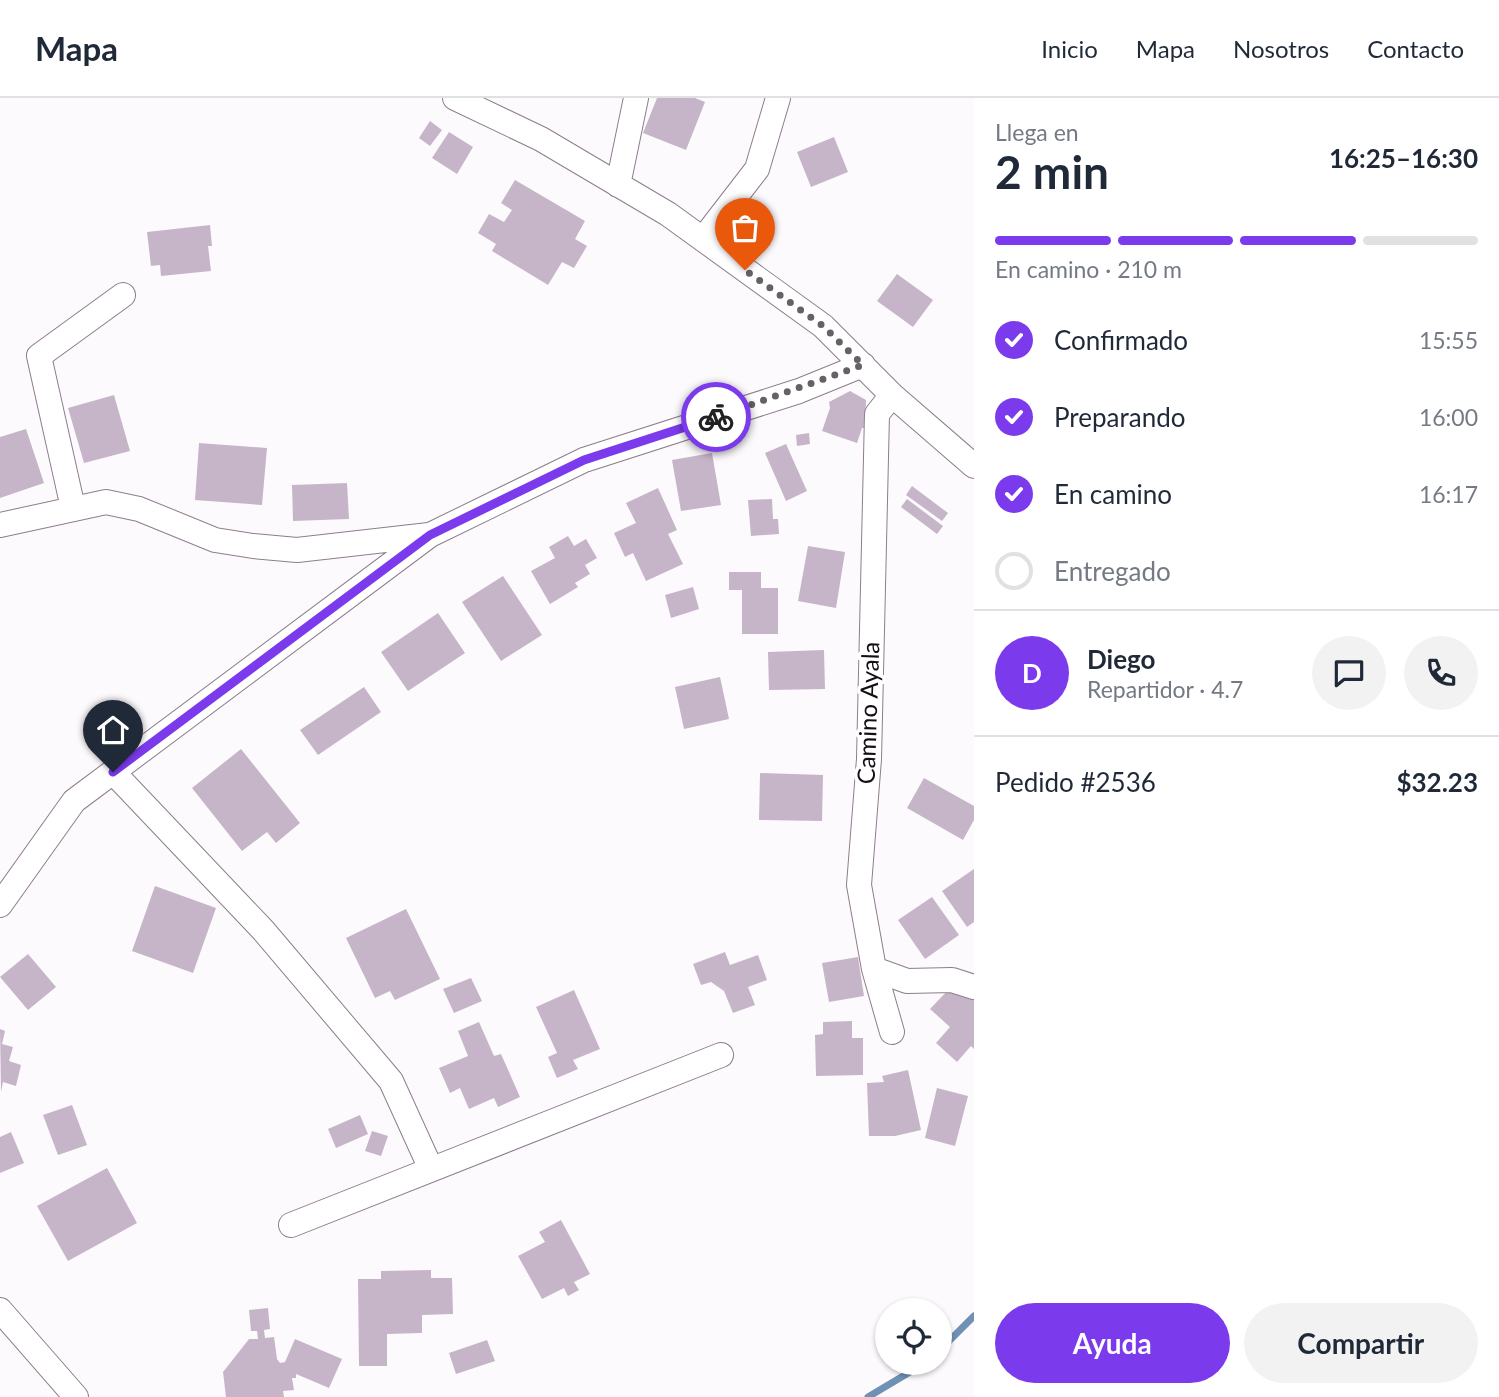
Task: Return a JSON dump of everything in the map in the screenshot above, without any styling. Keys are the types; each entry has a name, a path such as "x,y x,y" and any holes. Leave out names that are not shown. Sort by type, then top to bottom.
{"street":[{"path":"455,98 541,139 703,239 823,326 892,395 974,466"},
{"path":"618,185 636,98"},
{"path":"703,239 757,169 778,98"},
{"path":"73,508 39,356 123,295"},
{"path":"0,905 74,801 430,535 584,460 799,391 863,365"},
{"name":"Camino Ayala","path":"892,395 877,414 869,760 859,885 874,969 892,1032"},
{"path":"0,525 106,502 139,509 215,540 264,547 297,550 430,535"},
{"path":"113,772 263,930 391,1081 431,1169"},
{"path":"874,969 907,981 952,980 974,988"},
{"path":"291,1225 721,1055"},
{"path":"0,1310 76,1397"}],"building":[{"path":"657,98 695,98 705,102 686,150 643,133"},
{"path":"430,121 442,130 430,146 419,138"},
{"path":"449,132 473,147 457,174 432,158"},
{"path":"834,137 848,172 811,187 797,152"},
{"path":"515,180 585,221 575,239 587,246 574,268 562,262 548,285 492,251 496,244 478,233 489,214 504,222 512,210 501,203"},
{"path":"210,225 212,246 208,246 211,271 161,276 160,265 151,266 147,232"},
{"path":"897,274 933,300 913,327 877,301"},
{"path":"850,391 866,400 865,428 862,428 857,443 822,431 830,408 829,402"},
{"path":"114,395 130,451 84,463 68,408"},
{"path":"26,429 44,483 0,498 0,437"},
{"path":"809,433 810,444 797,446 796,435"},
{"path":"199,443 267,448 262,505 195,500"},
{"path":"786,444 807,491 786,501 765,453"},
{"path":"712,453 721,505 681,511 672,460"},
{"path":"347,483 349,519 293,521 292,485"},
{"path":"912,486 948,513 942,521 906,495"},
{"path":"658,488 677,530 668,534 683,564 646,581 633,553 625,557 614,533 636,523 626,503"},
{"path":"772,499 773,519 778,519 779,534 751,536 748,500"},
{"path":"907,499 943,526 937,534 901,507"},
{"path":"568,536 574,546 586,539 597,558 585,565 590,574 575,583 578,587 550,604 531,571 555,558 549,547"},
{"path":"808,546 845,552 836,608 798,601"},
{"path":"729,572 761,572 761,588 778,588 778,634 742,634 742,590 729,590"},
{"path":"503,576 542,635 501,661 462,602"},
{"path":"693,587 699,609 671,618 665,595"},
{"path":"438,613 465,653 408,691 381,652"},
{"path":"824,650 825,689 769,690 768,652"},
{"path":"720,677 729,719 684,729 675,687"},
{"path":"364,687 381,712 318,755 300,730"},
{"path":"241,749 300,823 276,843 267,832 242,851 192,788"},
{"path":"760,773 823,775 822,821 759,820"},
{"path":"924,778 974,806 974,820 963,840 907,808"},
{"path":"974,869 974,922 967,927 942,891"},
{"path":"155,886 216,908 193,973 132,951"},
{"path":"932,897 959,935 925,959 898,920"},
{"path":"406,909 440,979 395,1000 390,991 375,998 346,938"},
{"path":"725,952 730,965 758,955 767,980 748,987 755,1005 733,1013 724,991 711,982 701,985 693,964"},
{"path":"28,954 56,987 28,1010 0,977"},
{"path":"858,957 864,996 829,1002 822,963"},
{"path":"471,978 482,1001 454,1013 443,989"},
{"path":"951,987 974,991 974,1049 971,1046 957,1062 936,1043 950,1027 930,1009"},
{"path":"574,990 600,1049 573,1060 578,1069 557,1078 548,1057 557,1053 536,1007"},
{"path":"852,1021 852,1038 863,1038 863,1075 816,1076 815,1035 823,1034 823,1022"},
{"path":"479,1022 494,1056 501,1054 520,1097 498,1107 494,1098 469,1109 460,1088 450,1093 439,1068 468,1056 458,1031"},
{"path":"0,1029 5,1031 2,1044 13,1047 9,1061 21,1065 16,1086 3,1082 1,1092"},
{"path":"908,1070 921,1130 895,1136 869,1136 867,1083 884,1082 882,1076"},
{"path":"937,1088 968,1096 955,1146 925,1138"},
{"path":"72,1105 87,1145 58,1155 43,1115"},
{"path":"360,1115 368,1134 336,1148 328,1129"},
{"path":"372,1131 388,1136 381,1156 365,1151"},
{"path":"11,1132 24,1163 0,1173 0,1137"},
{"path":"107,1168 137,1223 68,1261 37,1206"},
{"path":"561,1220 590,1274 574,1282 579,1290 568,1296 564,1288 542,1299 518,1256 545,1242 539,1232"},
{"path":"431,1270 431,1278 452,1278 453,1314 422,1315 422,1333 387,1334 387,1366 359,1366 358,1279 381,1279 381,1271"},
{"path":"268,1308 270,1329 264,1330 265,1338 274,1337 280,1363 285,1362 295,1339 342,1359 329,1388 296,1374 296,1378 292,1378 294,1390 283,1391 284,1397 226,1397 223,1372 249,1339 258,1339 257,1331 251,1331 249,1310"},
{"path":"487,1340 495,1361 456,1374 449,1353"}],"waterway":[{"path":"952,1338 974,1316"},
{"path":"868,1397 905,1375"}],"way so far":[{"path":"716,417 799,391 863,365 823,326 745,270"}],"route":[{"path":"113,772 430,535 584,460 716,417"}]}
